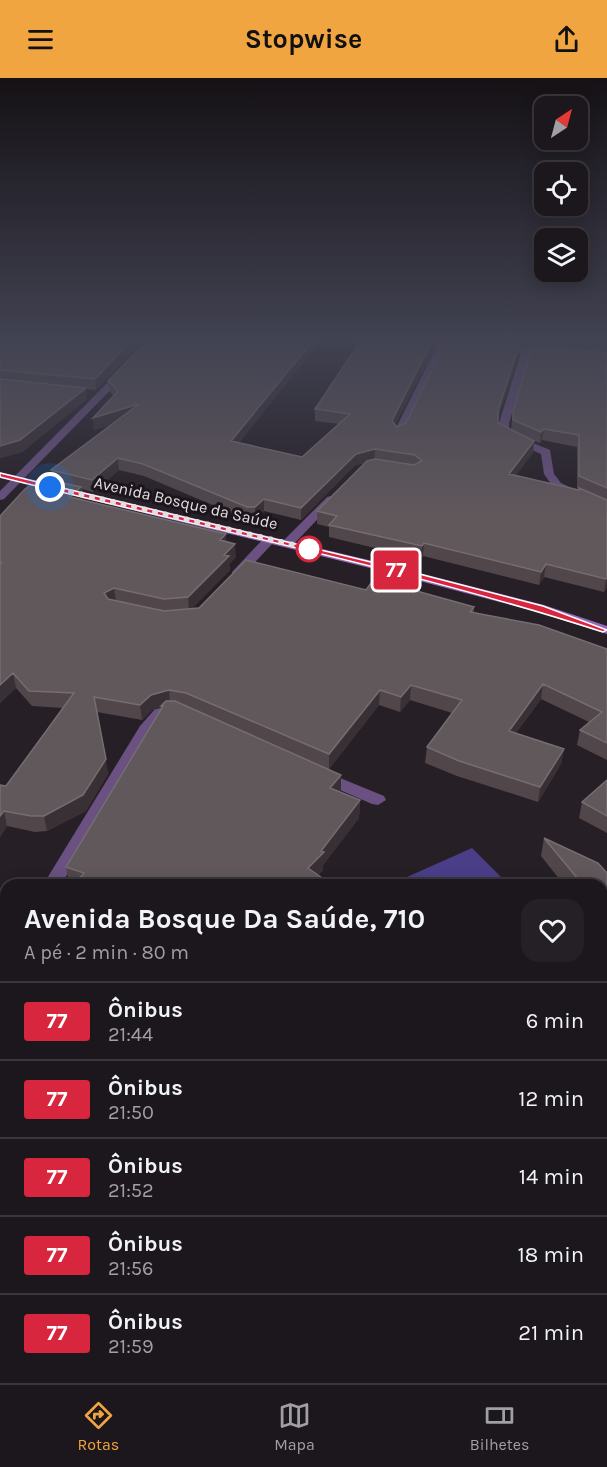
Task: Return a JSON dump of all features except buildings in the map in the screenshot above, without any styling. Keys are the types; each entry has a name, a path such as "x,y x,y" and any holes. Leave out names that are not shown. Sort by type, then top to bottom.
{"street":[{"path":"0,497 98,397"},
{"path":"398,434 416,397"},
{"path":"512,397 504,423 504,435 546,452 549,474 557,485 607,508"},
{"name":"Avenida Bosque da Saúde","path":"0,475 517,602 607,630"},
{"path":"287,544 336,494"},
{"path":"229,584 269,540"},
{"path":"56,879 152,720 166,711 193,718"},
{"path":"312,771 378,800"}],"shaded area":[{"path":"472,848 503,879 402,879"}],"bus line":[{"name":"77","path":"0,475 315,550 539,608 607,630"}],"route":[{"path":"50,487 315,550 309,549"}]}
